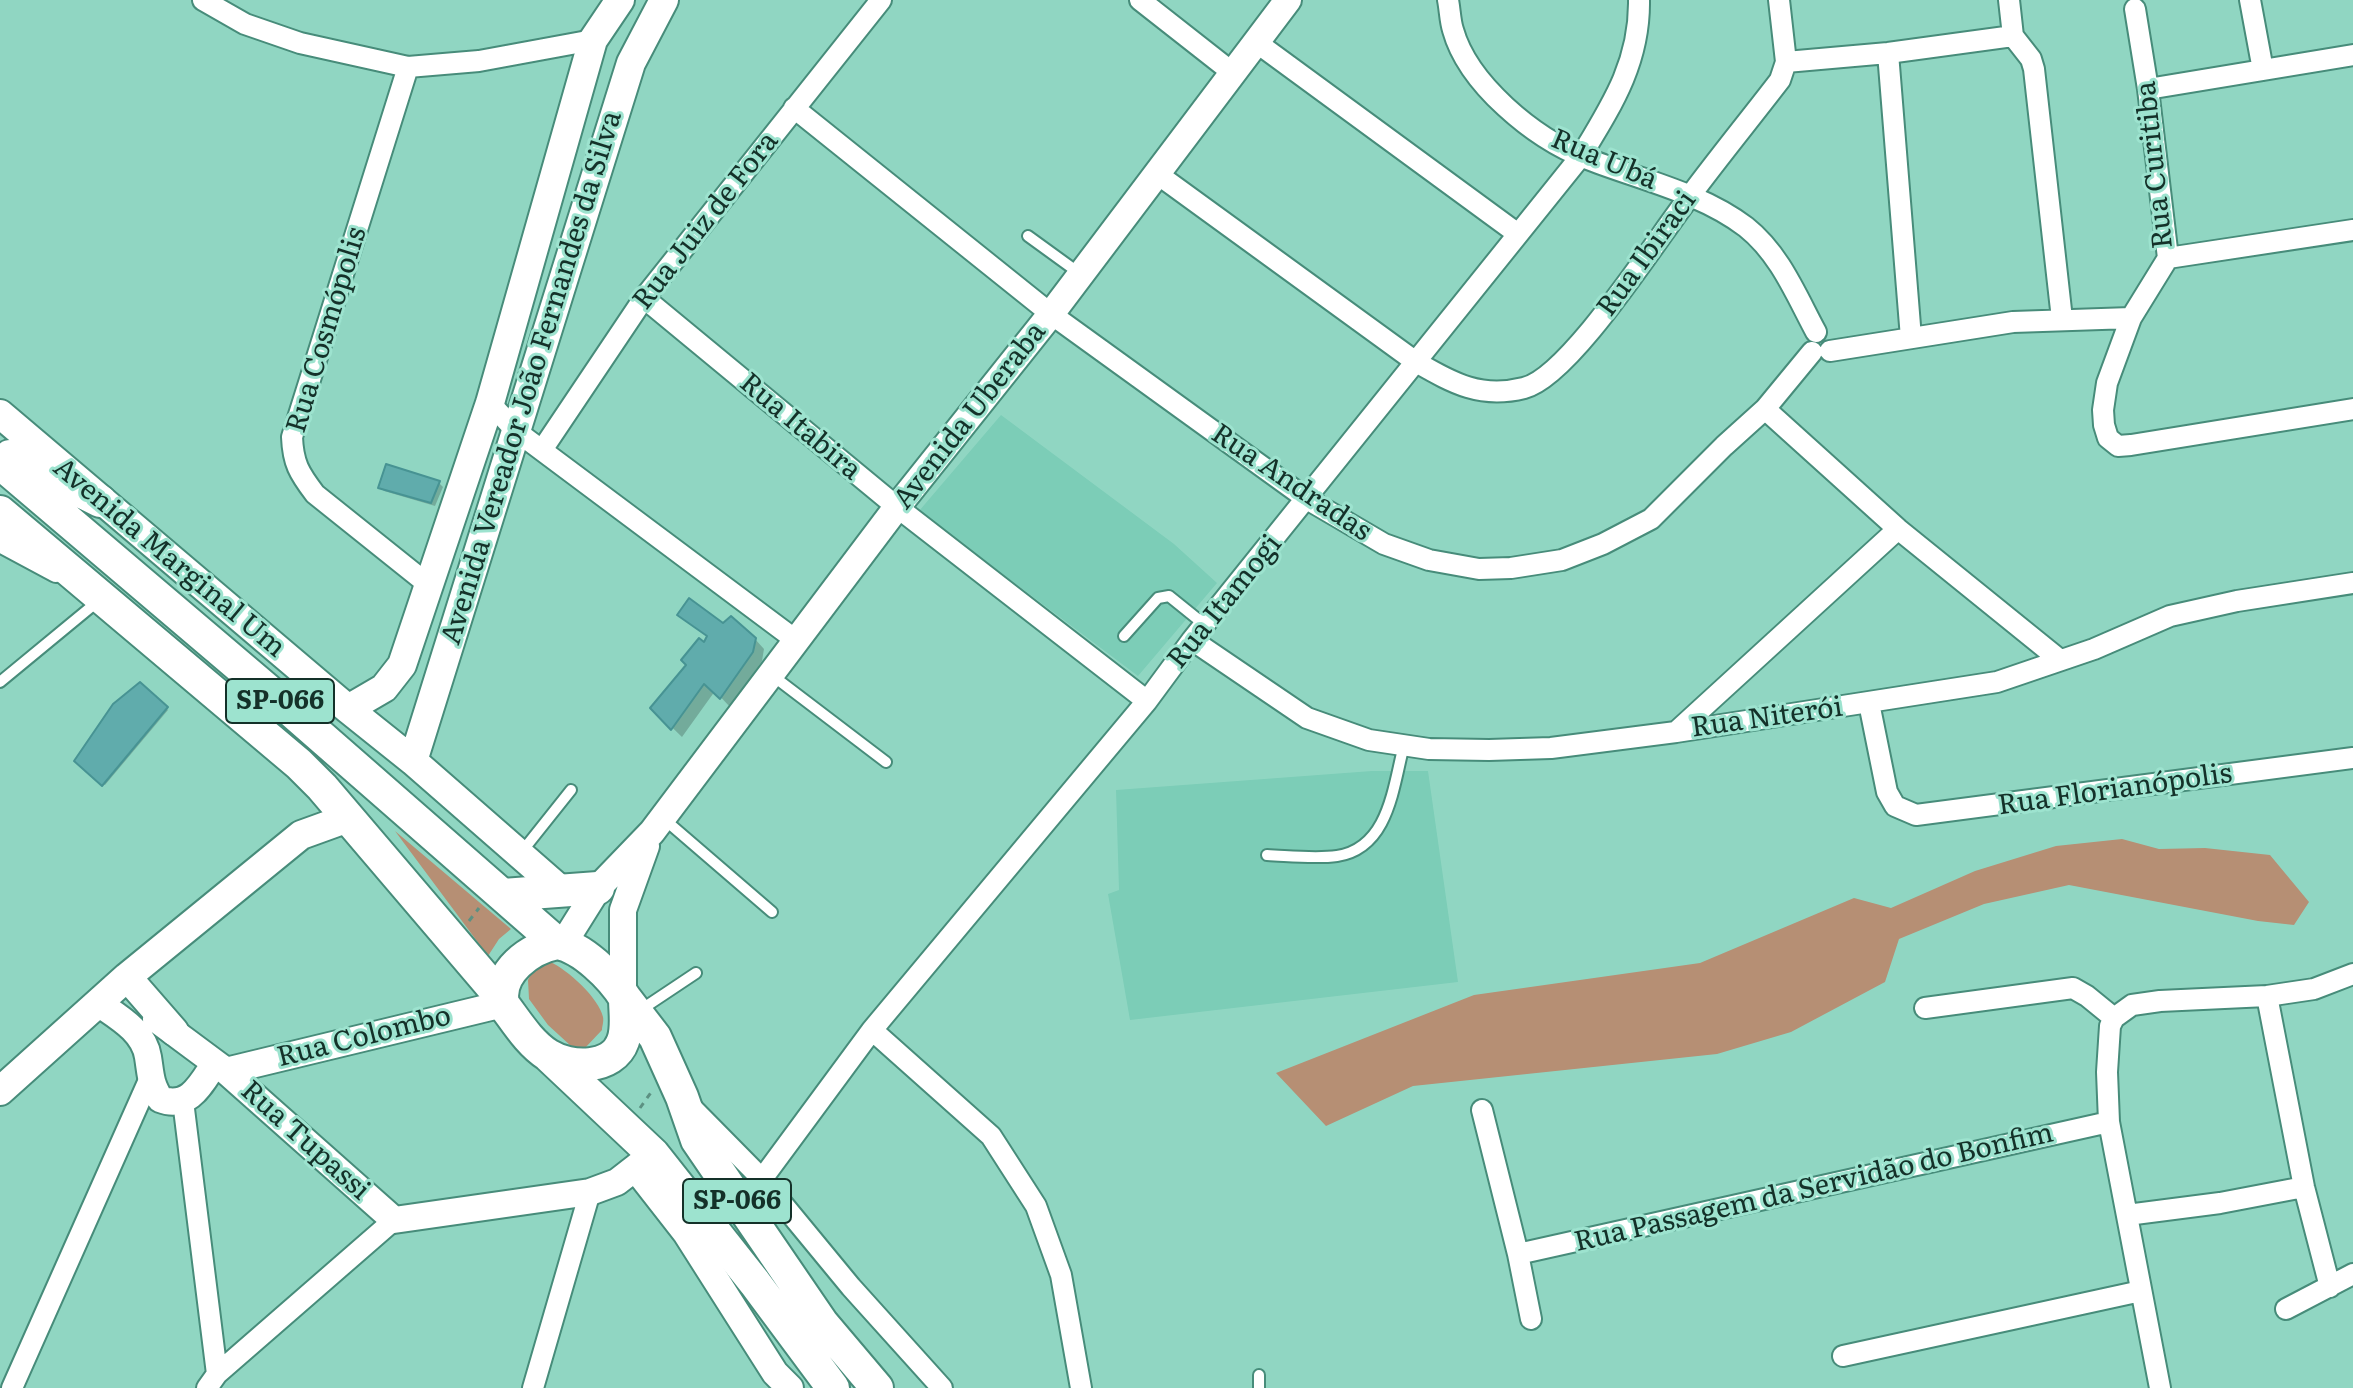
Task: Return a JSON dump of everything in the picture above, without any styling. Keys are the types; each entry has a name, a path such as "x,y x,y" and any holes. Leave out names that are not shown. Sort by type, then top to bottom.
{"main road":[{"name":"Avenida Vereador João Fernandes da Silva","path":"348,709 384,688 402,665 490,403 593,40 620,0"},
{"name":"Avenida Vereador João Fernandes da Silva","path":"413,761 631,63 664,0"},
{"name":"Avenida Marginal Um","path":"0,414 413,761 518,856 563,892"},
{"path":"0,451 100,501"},
{"name":"SP-066","path":"0,463 499,892 560,943 580,953 628,1001 655,1037 697,1140 822,1323 877,1388"},
{"name":"SP-066","path":"0,512 322,787 454,940 532,1040 627,1127 644,1161 755,1283 833,1388"},
{"path":"301,835 322,787"},
{"path":"0,1091 114,988 301,835 348,818"},
{"path":"499,892 563,892 598,888"},
{"path":"502,1000 509,974 520,961 536,949 560,943"},
{"path":"114,988 169,1028"},
{"path":"549,1056 580,1065 601,1062 616,1054 624,1040 628,1001"}],"street":[{"path":"203,0 245,24 300,43 408,67 479,61 593,40"},
{"name":"Rua Juiz de Fora","path":"542,450 644,298 881,0"},
{"path":"1140,0 1233,73"},
{"name":"Avenida Uberaba","path":"560,943 598,888 657,825 897,507 1051,314 1288,0"},
{"name":"Rua Ubá","path":"1448,0 1453,32 1474,71 1499,102 1540,133 1581,156 1690,196 1744,226 1768,247 1819,345"},
{"name":"Rua Itamogi","path":"762,1179 872,1030 1147,701 1198,632 1581,156 1615,100 1633,56 1639,0"},
{"path":"1779,0 1786,62 1888,53 2013,36"},
{"path":"2009,0 2013,36 2031,59 2034,69 2062,319"},
{"path":"2250,0 2263,70"},
{"name":"Rua Curitiba","path":"2135,9 2168,258 2131,318 2107,383 2103,410 2108,438 2118,446 2156,442 2353,409"},
{"path":"1256,42 1518,234"},
{"path":"1888,53 1911,338"},
{"path":"2148,89 2353,55"},
{"name":"Rua Ibiraci","path":"1156,173 1416,362 1459,386 1493,393 1528,387 1555,369 1592,329 1780,80 1786,62"},
{"name":"Rua Cosmópolis","path":"408,67 292,437 293,458 300,475 315,494 430,586"},
{"name":"Rua Andradas","path":"794,108 1051,314 1307,499 1384,544 1429,560 1479,569 1511,568 1562,560 1603,544 1651,519 1765,409 1819,345"},
{"path":"2168,258 2353,230"},
{"name":"Rua Itabira","path":"644,298 897,507 1147,701"},
{"path":"1819,345 1911,338 2013,322 2131,318"},
{"path":"490,403 516,431 797,641"},
{"path":"1765,409 1898,529 2060,660"},
{"path":"1676,732 1898,529"},
{"path":"2,546 97,594"},
{"name":"Rua Niterói","path":"1198,632 1307,718 1369,740 1429,749 1551,748 1676,732 1997,682 2094,649 2170,616 2237,601 2353,583"},
{"name":"Rua Florianópolis","path":"1869,703 1887,792 1895,806 1903,812 1929,815 2353,758"},
{"name":"Avenida Uberaba","path":"628,1001 623,910 657,825"},
{"path":"2160,1388 2109,1122 2107,1072 2112,1022 2132,1005 2267,996 2314,989 2353,974"},
{"path":"12,1388 149,1080 148,1055 127,1023 114,988"},
{"path":"1925,1008 2073,988 2087,996 2112,1022"},
{"path":"2267,996 2304,1187 2330,1287"},
{"name":"Rua Colombo","path":"220,1067 502,1000"},
{"path":"144,1045 151,1033 169,1028"},
{"name":"Rua Tupassi","path":"169,1028 220,1067 394,1220"},
{"path":"872,1030 991,1136 1036,1206 1061,1275 1081,1388"},
{"name":"Rua Tupassi","path":"183,1101 220,1067"},
{"path":"149,1080 160,1099 175,1103 183,1101 212,1381"},
{"path":"682,1097 762,1179 851,1287 942,1388"},
{"path":"1482,1110 1531,1319"},
{"name":"Rua Passagem da Servidão do Bonfim","path":"1518,1254 2109,1122"},
{"path":"212,1381 394,1220 590,1192 617,1182 644,1161 778,1383"},
{"path":"2127,1215 2220,1203 2304,1187"},
{"path":"541,1384 590,1192"},
{"path":"2286,1309 2353,1274"},
{"path":"1843,1356 2141,1291"}],"lane":[{"path":"1028,236 1080,274"},
{"path":"0,682 97,594"},
{"path":"1124,636 1158,598 1169,596 1198,632"},
{"path":"771,675 886,762"},
{"path":"1267,855 1334,857 1352,853 1367,844 1381,829 1404,745"},
{"path":"518,856 571,790"},
{"path":"657,825 772,912"},
{"path":"628,1001 696,973"},
{"path":"1259,1375 1259,1388"}],"path":[{"path":"454,940 499,892"},
{"path":"627,1127 668,1066"}],"shaded area":[{"path":"1001,415 1174,544 1217,583 1138,676 919,511"},
{"path":"1372,771 1428,771 1458,982 1130,1020 1108,894 1119,890 1116,790"},
{"path":"395,831 511,929 499,939 488,956"},
{"path":"2122,839 2159,849 2205,848 2270,855 2309,902 2294,925 2069,885 1984,904 1899,939 1885,982 1791,1032 1717,1054 1413,1086 1326,1126 1276,1073 1474,995 1700,963 1854,898 1891,908 1975,871 2056,846"},
{"path":"550,962 581,985 600,1009 602,1030 585,1048 571,1046 548,1025 529,999 528,980 535,966"}],"building":[{"path":"386,464 440,481 431,503 378,488"},
{"path":"689,598 723,623 731,616 756,638 753,652 720,699 704,684 671,730 650,708 686,665 681,660 699,638 704,642 707,636 677,615"},
{"path":"140,682 168,707 102,786 74,761 113,704"}]}
